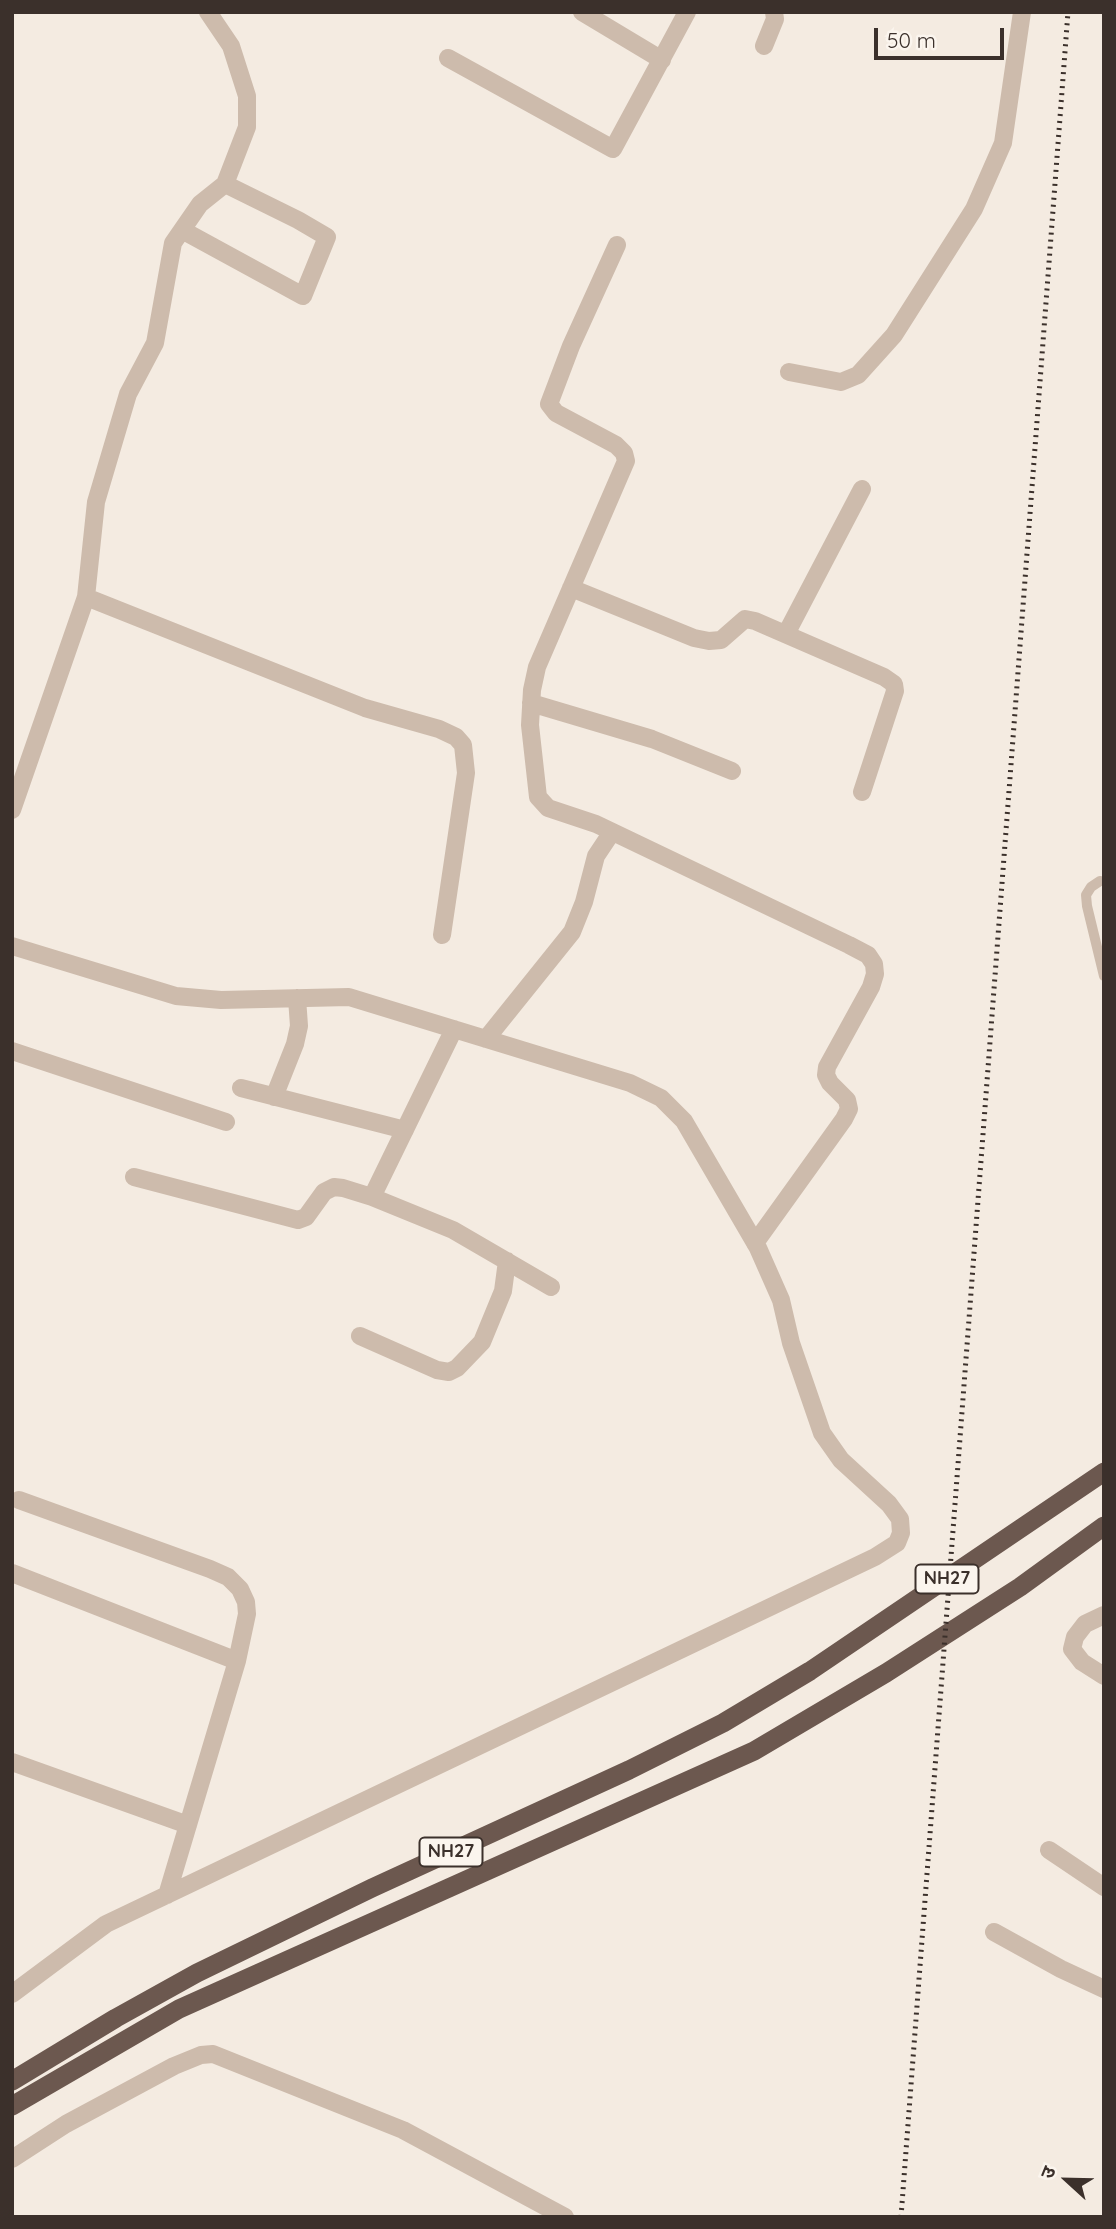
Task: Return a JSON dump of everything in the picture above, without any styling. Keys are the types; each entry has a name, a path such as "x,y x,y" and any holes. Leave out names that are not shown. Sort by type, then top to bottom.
{"highway":[{"name":"NH27","path":"12,2081 197,1973 723,1723 810,1671 1104,1472"},
{"name":"NH27","path":"12,2106 179,2009 754,1751 886,1673 1020,1587 1104,1525"}],"street":[{"path":"13,807 86,597 96,502 128,394 156,343 173,243 200,204 225,184 247,127 247,96 231,46 208,12"},
{"path":"582,12 662,60"},
{"path":"448,58 613,149 687,12"},
{"path":"764,46 775,19 774,12"},
{"path":"789,372 841,382 858,375 894,335 974,209 1003,143 1022,12"},
{"path":"181,230 303,296 327,237 225,184"},
{"path":"617,245 571,346 550,404 556,413 616,444 624,453 626,461 537,667 530,725 534,775 542,804 556,812 596,824 849,945 868,955 874,964 875,974 871,988 827,1067 826,1075 830,1083 847,1100 849,1109 755,1243"},
{"path":"786,634 863,489"},
{"path":"571,588 694,638 709,641 721,640 745,619 755,621 884,677 894,684 895,691 862,792"},
{"path":"86,597 365,708 439,729 456,737 463,745 466,773 442,935"},
{"path":"531,703 652,739 732,771"},
{"path":"486,1038 572,932 584,902 596,856 612,832"},
{"path":"12,946 176,996 221,1000 349,997 630,1083 661,1098 684,1121 755,1243 781,1300 791,1343 822,1433 832,1450 889,1504 900,1519 901,1533 897,1543 875,1557 106,1924 12,1994"},
{"path":"274,1097 295,1044 299,1026 297,998"},
{"path":"372,1197 454,1029"},
{"path":"12,1051 226,1122"},
{"path":"242,1088 405,1130"},
{"path":"134,1177 298,1220 306,1217 324,1192 334,1187 372,1197 453,1230 551,1287"},
{"path":"360,1336 437,1370 449,1372 457,1368 482,1342 503,1291 507,1261"},
{"path":"19,1500 228,1577 240,1589 246,1602 247,1614 237,1661 167,1895"},
{"path":"12,1573 237,1661"},
{"path":"1104,1615 1085,1625 1075,1637 1072,1649 1082,1662 1104,1676"},
{"path":"12,1762 188,1825"},
{"path":"1049,1850 1104,1887"},
{"path":"994,1932 1104,1989"},
{"path":"12,2160 66,2124 174,2066 201,2055 213,2054 403,2130 565,2217"}],"lane":[{"path":"1102,878 1104,893"},
{"path":"1102,878 1086,895 1104,976"}],"railway":[{"path":"901,2217 1068,12"}]}
